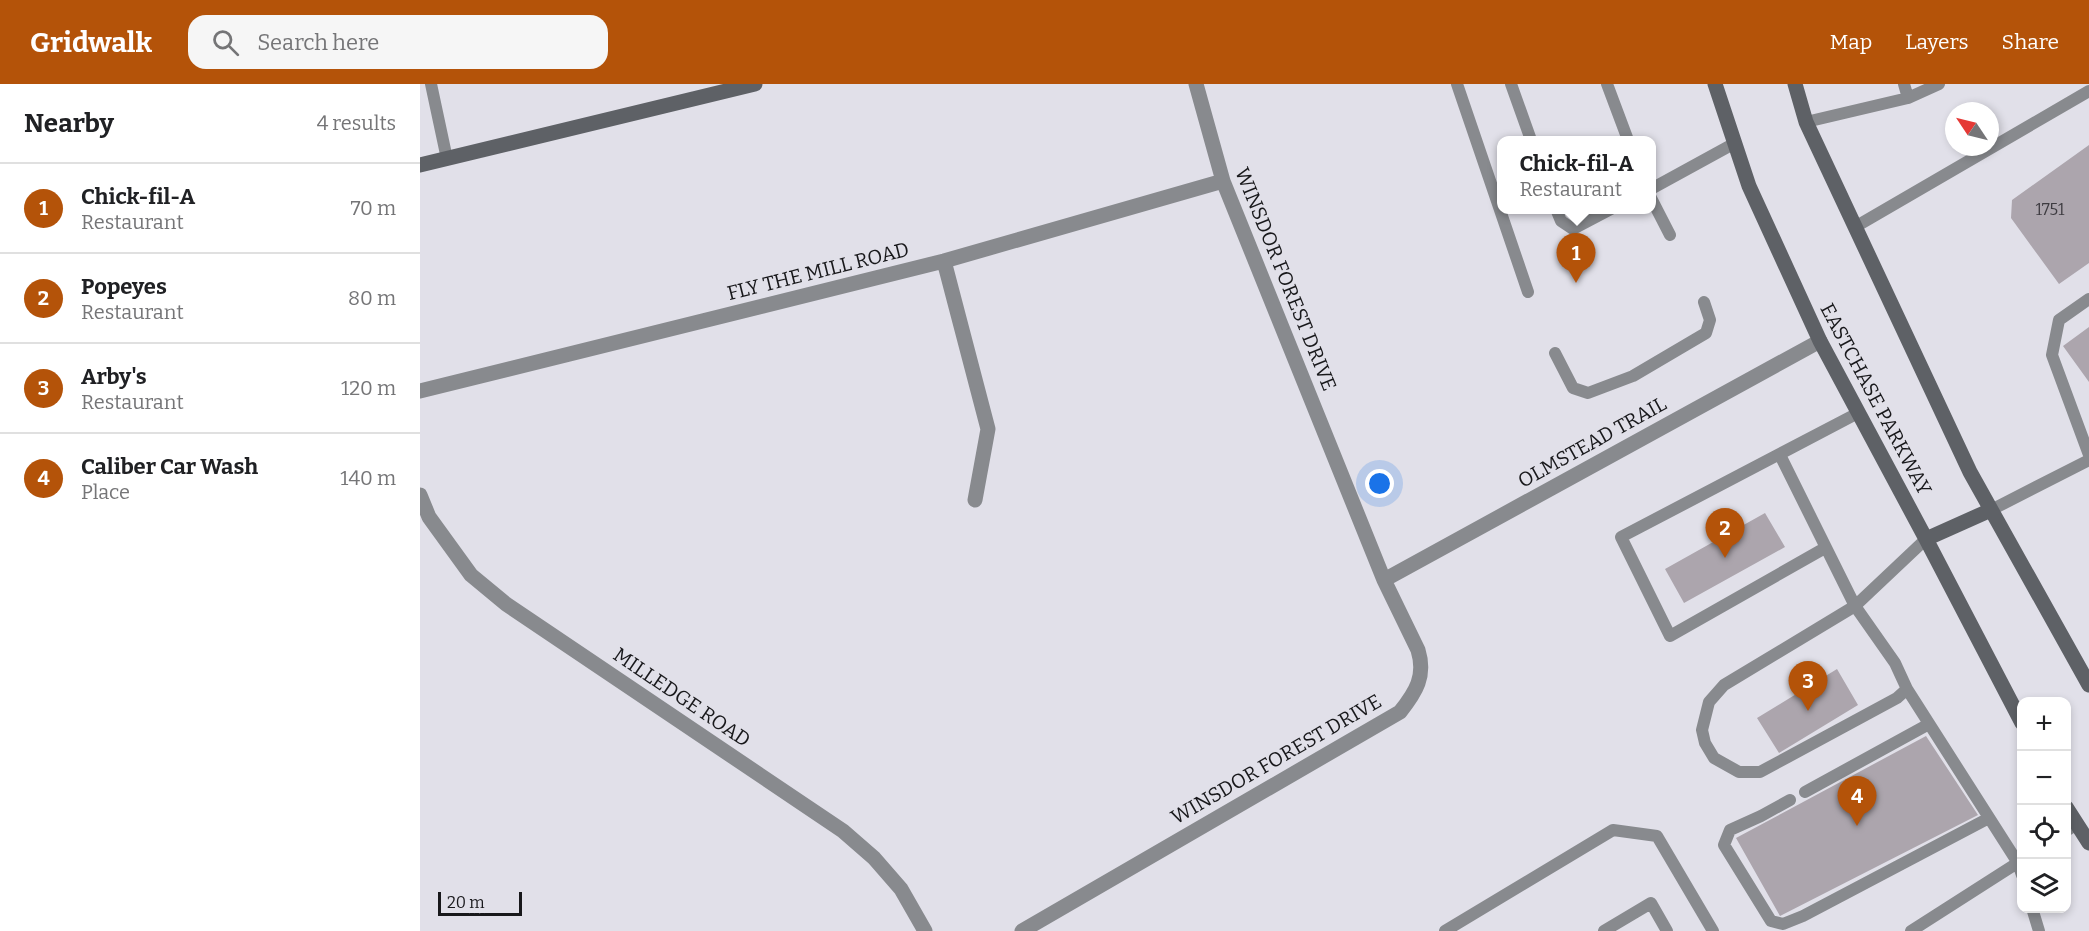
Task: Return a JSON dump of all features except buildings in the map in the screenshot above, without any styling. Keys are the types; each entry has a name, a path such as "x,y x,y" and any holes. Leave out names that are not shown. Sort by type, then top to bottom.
{"main road":[{"name":"EASTCHASE PARKWAY","path":"1715,84 1749,186 1820,341 2017,713"},
{"path":"1795,84 1806,122 1970,472 2089,685"},
{"path":"420,165 748,85"},
{"path":"1926,539 1991,510"},
{"path":"2072,828 2089,843"}],"street":[{"name":"WINSDOR FOREST DRIVE","path":"1022,931 1401,712 1414,694 1422,676 1421,660 1383,580 1223,181 1196,84"},
{"name":"FLY THE MILL ROAD","path":"420,390 944,261 1223,181"},
{"path":"944,261 988,429 975,500"},
{"name":"OLMSTEAD TRAIL","path":"1383,580 1820,341"},
{"name":"MILLEDGE ROAD","path":"420,495 429,517 471,575 506,603 843,831 874,858 901,889 925,931"}],"lane":[{"path":"431,84 447,159"},
{"path":"1457,84 1497,201"},
{"path":"1511,84 1529,136"},
{"path":"1607,84 1627,136"},
{"path":"1904,84 1908,98"},
{"path":"1806,122 1908,98 1940,84"},
{"path":"1855,227 2089,91"},
{"path":"1656,186 1735,143"},
{"path":"1656,208 1670,235"},
{"path":"1501,214 1528,292"},
{"path":"1558,214 1561,221 1573,229 1603,214"},
{"path":"1991,510 2089,457 2052,355 2059,320 2089,299"},
{"path":"1554,353 1573,388 1588,393 1633,376 1706,333 1710,320 1704,302"},
{"path":"1825,548 1670,636 1621,537 1858,414"},
{"path":"1780,455 1855,606 1895,663 1906,689 2017,861"},
{"path":"1906,689 1898,698 1760,772 1739,772 1714,758 1705,742 1702,730 1709,702 1724,685 1855,606 1926,539"},
{"path":"1805,792 1929,724"},
{"path":"1790,800 1730,830 1724,846 1771,921 1783,924 1803,916 1989,818"},
{"path":"1445,931 1613,830 1657,836 1713,931"},
{"path":"1911,931 2017,868"},
{"path":"1604,931 1651,903 1667,931"},
{"path":"2033,913 2039,931"}],"place":[{"name":"Chick-fil-A","path":"1576,283"},
{"name":"Popeyes","path":"1725,558"},
{"name":"Arby's","path":"1808,711"},
{"name":"Caliber Car Wash","path":"1857,826"}]}
